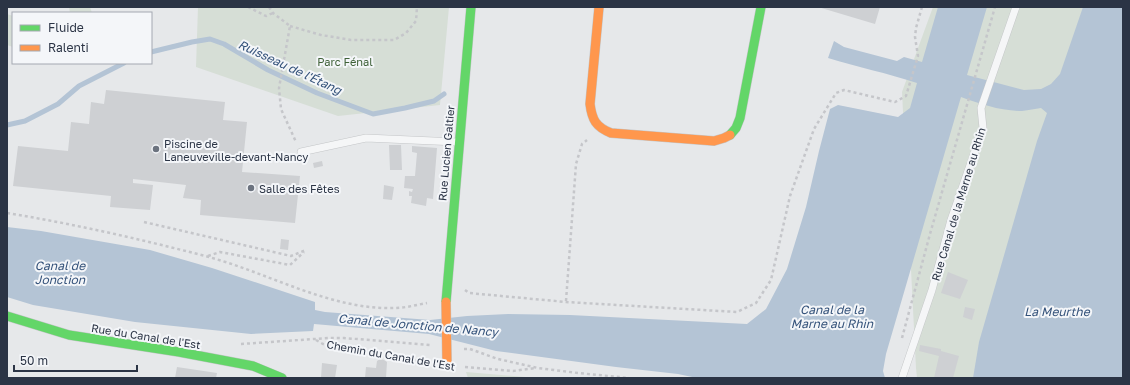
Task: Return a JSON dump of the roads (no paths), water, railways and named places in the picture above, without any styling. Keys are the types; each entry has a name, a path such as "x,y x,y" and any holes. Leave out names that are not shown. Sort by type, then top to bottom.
{"street":[{"name":"Rue Lucien Galtier","path":"447,370 446,302 471,7"},
{"path":"599,7 590,104 591,115 595,124 602,130 611,133 714,141 730,136 736,129 740,118 761,7"},
{"name":"Rue du Canal de l'Est","path":"7,316 69,335 179,352 254,366 282,378"}],"lane":[{"name":"Rue Canal de la Marne au Rhin","path":"902,378 932,290 951,220 982,128 981,108 1016,7"},
{"path":"301,152 366,138 459,142"}],"water":[{"path":"938,7 987,7 967,75 1024,90 1041,89 1051,84 1060,74 1083,7 1123,7 1123,378 973,378 979,342 1037,141 1047,113 1041,108 1014,111 983,105 961,97 886,354 883,371 885,378 697,378 678,374 496,351 429,334 314,324 313,331 251,334 135,322 33,305 7,297 7,227 41,231 150,250 212,268 315,302 315,310 325,312 430,320 508,314 570,315 747,324 766,309 787,269 806,207 830,109 838,105 898,117 910,108 917,83 828,58 834,41 844,47 897,61 904,57 922,62"}],"waterway":[{"name":"Ruisseau de l'Étang","path":"152,52 210,39 224,44 268,70 317,93 373,114 434,101 444,94"},
{"name":"Ruisseau de l'Étang","path":"7,125 25,121 58,104 79,86 122,64"}],"place":[{"name":"Piscine de Laneuveville-devant-Nancy","path":"156,149"},
{"name":"Salle des Fêtes","path":"251,188"}],"park label":[{"name":"Parc Fénal","path":"345,61"}],"water label":[{"name":"Canal de Jonction","path":"60,272"},
{"name":"La Meurthe","path":"1057,311"},
{"name":"Canal de la Marne au Rhin","path":"832,316"},
{"name":"Canal de Jonction de Nancy","path":"418,325"}]}
